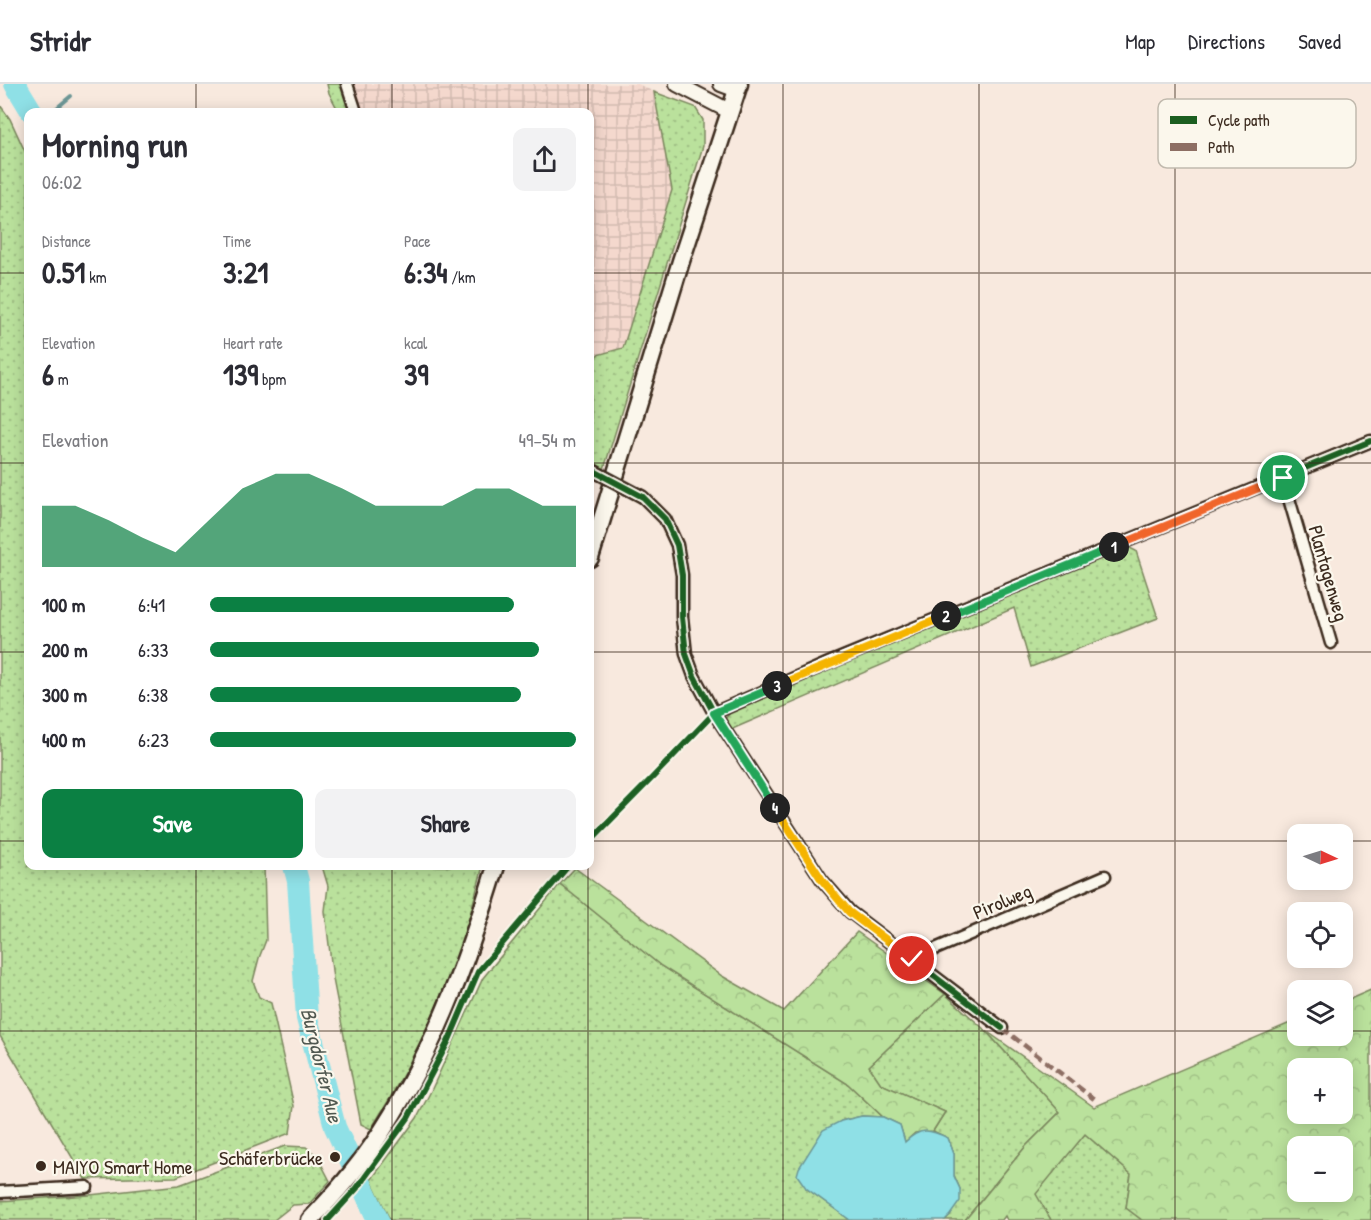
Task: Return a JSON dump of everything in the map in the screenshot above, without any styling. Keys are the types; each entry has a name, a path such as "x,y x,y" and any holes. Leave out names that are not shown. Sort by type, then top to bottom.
{"main road":[{"path":"594,545 681,261 738,87"},
{"path":"310,1220 371,1147 405,1093 437,1030 459,976 495,870"}],"street":[{"path":"347,84 355,108"},
{"path":"677,84 729,111"},
{"path":"721,84 738,87"},
{"path":"714,713 829,663 1371,441"},
{"path":"594,471 643,497 665,519 677,545 682,575 682,617 686,654 694,676 714,713 822,880 849,912 1002,1028"},
{"name":"Plantagenweg","path":"1283,478 1331,643"},
{"name":"Pirolweg","path":"912,959 1106,876"},
{"path":"0,1192 87,1187"}],"shaded area":[{"path":"353,84 638,84 654,92 672,190 623,348 594,356 594,108 361,108"}],"green space":[{"path":"327,84 343,84 351,108 337,108"},
{"path":"654,92 695,107 703,120 703,146 604,469 594,462 594,356 623,348 672,190"},
{"path":"0,105 10,119 24,149 24,870 264,870 266,940 253,981 259,997 271,1003 294,1106 290,1133 176,1177 85,1179 0,1036"},
{"path":"1128,547 1136,551 1158,618 1031,667 1014,608 730,730 725,719 734,708"},
{"path":"323,870 482,870 462,942 436,1008 406,1070 371,1129 361,1124 333,979 325,911 328,886"},
{"path":"573,870 578,870 722,976 784,1011 857,932 945,994 869,1066 881,1084 945,1112 933,1131 915,1133 905,1142 900,1125 883,1117 848,1084 661,966 560,884"},
{"path":"560,884 661,966 848,1084 883,1117 862,1116 841,1121 806,1188 850,1220 390,1220 371,1180 417,1118 483,978"},
{"path":"1371,990 1371,1220 1142,1220 1126,1208 1131,1174 1085,1134 1036,1194 1051,1220 1007,1220 1005,1216 1002,1220 965,1220 1026,1146 1060,1112 985,1030 1094,1107 1287,1024 1287,1046 1353,1046 1353,998"},
{"path":"945,994 985,1030 1060,1112 1026,1146 965,1220 945,1220 950,1215 960,1189 954,1175 954,1154 948,1138 933,1131 945,1112 881,1084 869,1066"},
{"path":"1085,1134 1131,1174 1126,1208 1142,1220 1051,1220 1035,1194"},
{"path":"285,1146 306,1147 317,1156 330,1181 309,1204 293,1205 274,1220 0,1220 0,1201 90,1195 179,1185"}],"water":[{"path":"862,1116 883,1117 900,1125 905,1142 925,1131 948,1138 954,1154 954,1176 960,1189 960,1201 945,1220 850,1220 806,1188 797,1175 799,1168 823,1130 841,1121"}],"waterway":[{"name":"Burgdorfer Aue","path":"15,84 30,108"},
{"path":"57,108 71,96"},
{"name":"Burgdorfer Aue","path":"295,870 298,881 307,1018 335,1127 378,1220"}],"marked path":[{"path":"1002,1028 1094,1099"}],"cycle path":[{"path":"594,837 714,713 829,663 1371,441"},
{"path":"594,471 643,497 665,519 677,545 682,575 682,617 686,654 694,676 714,713 822,880 850,912 1002,1028"},
{"path":"328,1220 357,1188 408,1118 449,1040 478,972 565,870"}],"place":[{"name":"Schäferbrücke","path":"335,1157"},
{"name":"MAIYO Smart Home","path":"41,1166"}],"route":[{"path":"912,959 849,912 822,880 714,713 829,663 1283,478"}]}
